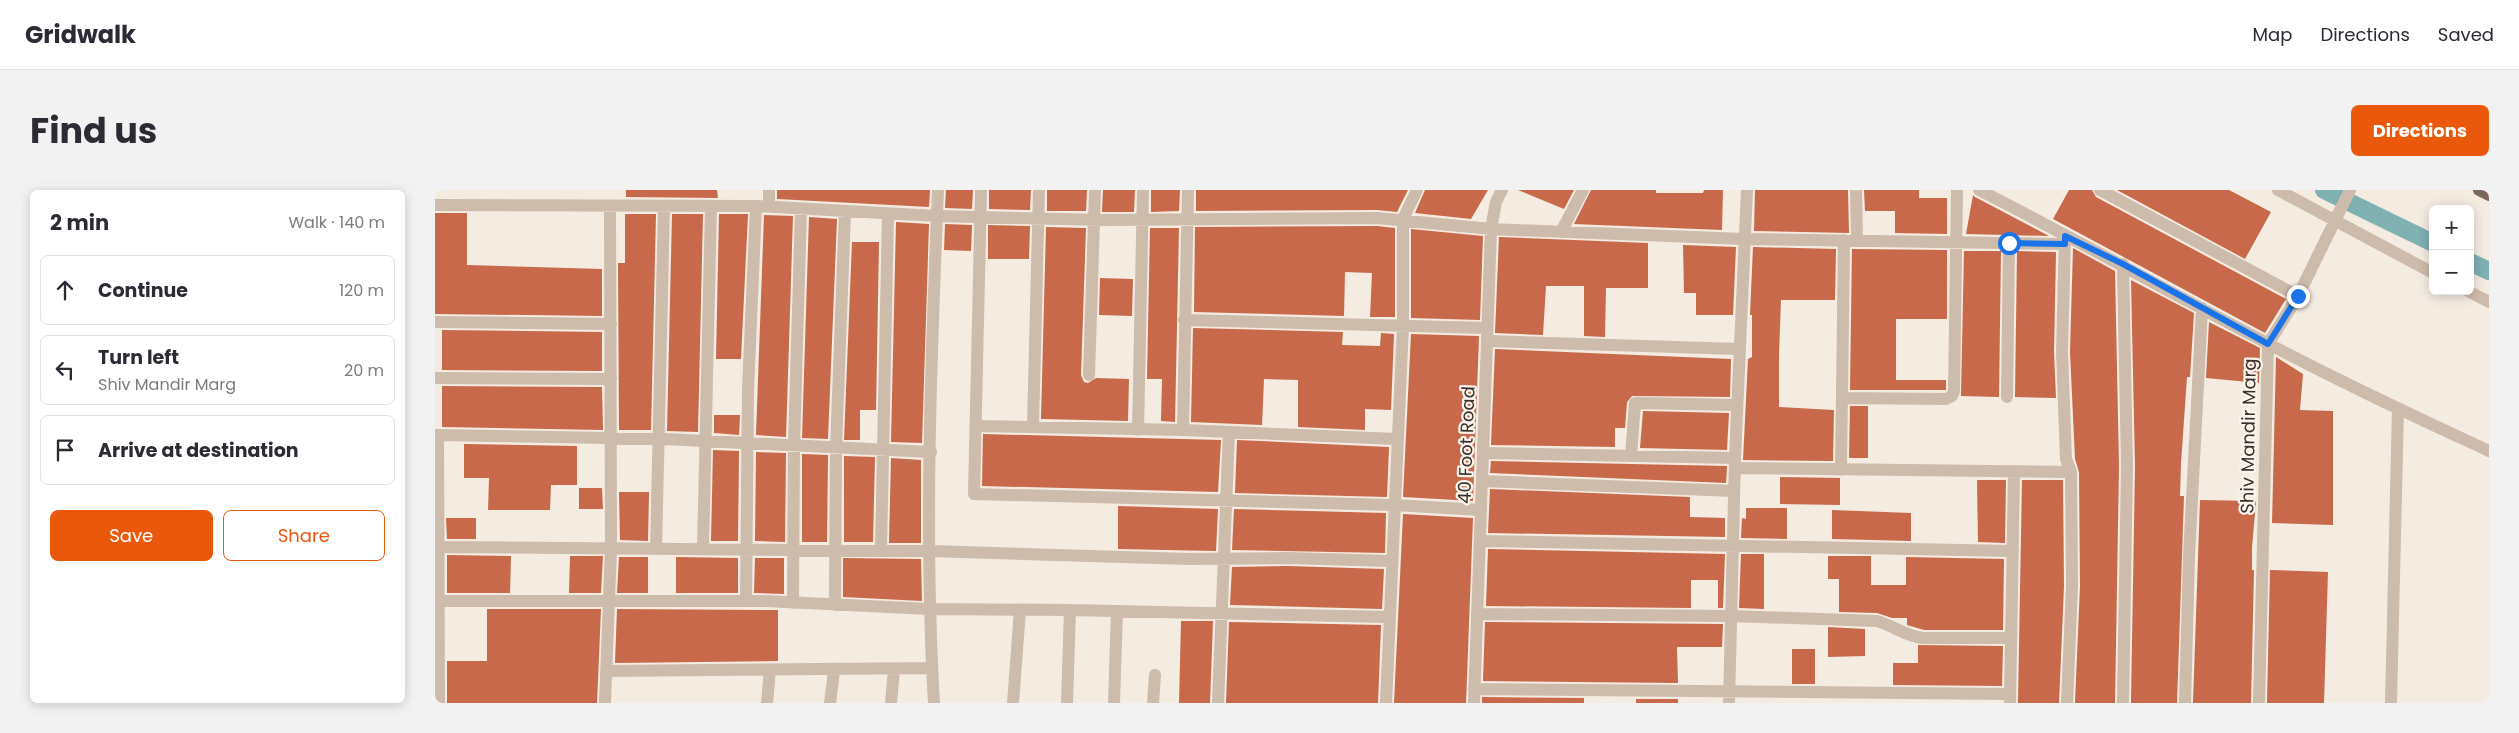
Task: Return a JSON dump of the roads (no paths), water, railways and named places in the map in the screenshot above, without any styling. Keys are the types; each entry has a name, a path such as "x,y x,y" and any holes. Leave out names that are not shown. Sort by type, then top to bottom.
{"main road":[{"path":"2479,190 2489,195"}],"street":[{"path":"746,601 749,443 748,390 762,206 769,190"},
{"path":"934,703 929,610 938,190"},
{"path":"981,190 973,492 976,495 1394,505 1481,510"},
{"path":"1033,426 1039,190"},
{"path":"1089,375 1095,190"},
{"path":"1138,430 1143,190"},
{"path":"1183,430 1188,190"},
{"path":"1386,703 1403,325 1403,219 1417,190"},
{"name":"40 Foot Road","path":"1474,703 1491,229 1496,202 1502,190"},
{"path":"1561,232 1583,190"},
{"path":"1729,697 1737,405 1743,239 1747,190"},
{"path":"1857,190 1857,241"},
{"path":"1842,398 1946,398 1952,396 1954,391 1957,190"},
{"path":"1979,190 2065,240 2123,264 2268,344 2398,409 2489,450"},
{"path":"2100,190 2298,296"},
{"path":"2278,190 2337,217 2429,271"},
{"name":"Shiv Mandir Marg","path":"2259,703 2268,344 2298,296 2350,190"},
{"path":"435,205 762,206 888,214 1094,220 1403,219 1491,229 1743,239 2009,243 2065,240"},
{"path":"605,703 611,548 610,206"},
{"path":"656,549 665,206"},
{"path":"703,549 711,206"},
{"path":"793,603 794,446 801,209"},
{"path":"835,605 837,550 836,448 845,211"},
{"path":"881,550 888,214"},
{"path":"1841,470 1844,240"},
{"path":"2065,240 2062,352 2066,459 2071,472 2072,586 2067,703"},
{"path":"2007,397 2009,243"},
{"path":"2123,264 2127,466 2123,703"},
{"path":"2474,294 2489,302"},
{"path":"2185,703 2189,556 2202,308"},
{"path":"1184,320 1403,325 1487,335 1739,349"},
{"path":"435,322 611,324"},
{"path":"435,378 611,379"},
{"path":"1631,456 1635,403 1737,405"},
{"path":"2391,703 2398,409"},
{"path":"976,426 1183,430 1397,439"},
{"path":"1218,703 1229,432"},
{"path":"439,703 436,601 437,435 659,439 931,452"},
{"path":"1483,453 1631,456 1841,470 2071,472"},
{"path":"1474,689 1729,697 2010,699 2014,472"},
{"path":"1482,481 1734,491"},
{"path":"1480,540 1732,547 2013,551"},
{"path":"437,553 611,548 930,550 1189,560 1288,558 1391,561"},
{"path":"436,601 746,601 929,610 1070,610 1389,617"},
{"path":"1013,703 1020,610"},
{"path":"1067,703 1070,610"},
{"path":"1114,703 1117,611"},
{"path":"1477,614 1731,616 1877,621 1890,625 1909,636 1923,638 2011,638"},
{"path":"607,671 834,671 932,668"},
{"path":"767,703 770,670"},
{"path":"891,703 894,670"},
{"path":"831,703 834,671"},
{"path":"1153,703 1155,676"}],"waterway":[{"path":"2324,190 2429,241"},
{"path":"2474,264 2489,271"}]}
